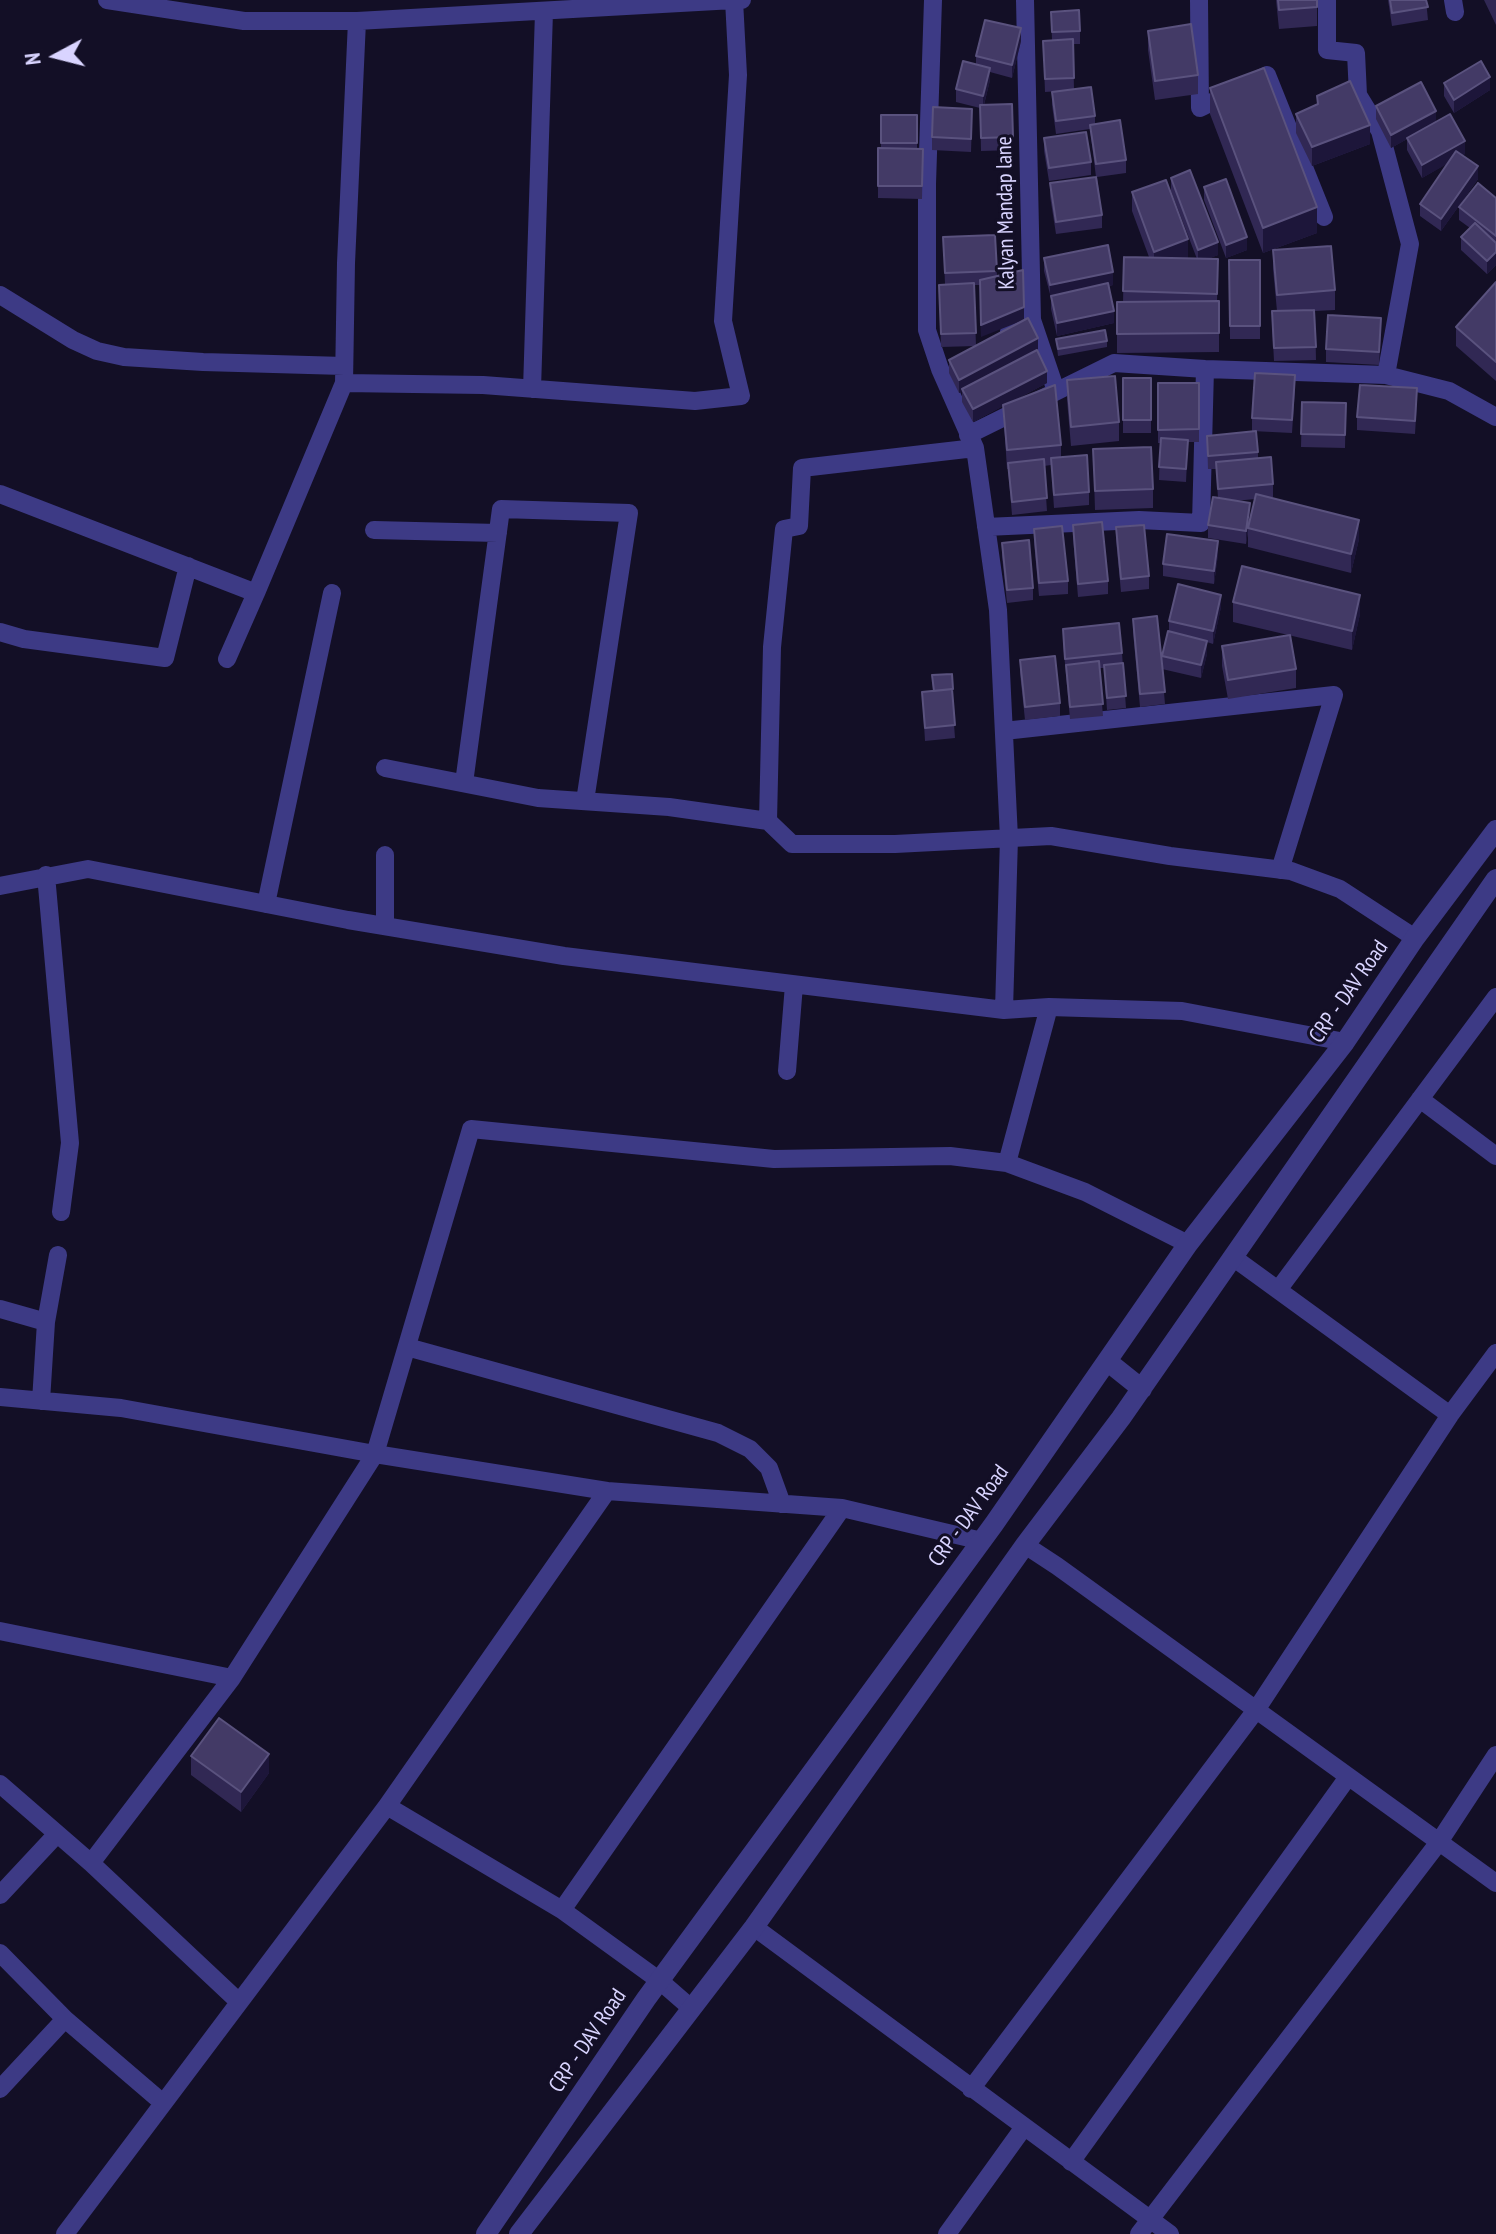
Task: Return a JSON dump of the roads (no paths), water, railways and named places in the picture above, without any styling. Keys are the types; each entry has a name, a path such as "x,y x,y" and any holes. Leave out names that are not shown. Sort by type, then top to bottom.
{"street":[{"path":"107,0 244,21 357,21 422,8 544,12 605,5 742,0"},
{"path":"0,295 73,340 97,351 124,357 695,401 741,396 723,321 738,75 734,0"},
{"path":"933,0 927,184 927,330 946,365 972,442 998,610 1009,838 1004,1010"},
{"name":"Kalyan Mandap lane","path":"993,341 1032,320 1025,0"},
{"path":"1199,0 1200,108 1267,75 1324,217"},
{"path":"1327,0 1327,50 1356,53 1358,95 1380,131 1410,244 1386,375"},
{"path":"532,389 544,12"},
{"path":"227,659 344,374 357,21"},
{"path":"1032,320 1056,391"},
{"path":"768,821 772,647 784,529 799,526 802,468 972,442 1056,391 1114,363 1386,375 1449,391 1496,417"},
{"path":"986,527 1139,520 1201,523 1205,369"},
{"path":"0,494 256,593"},
{"path":"464,783 501,509 629,513 585,801"},
{"path":"374,530 498,533"},
{"path":"0,632 24,639 165,658 188,566"},
{"path":"266,904 332,593"},
{"path":"1004,731 1334,695 1280,870"},
{"path":"385,768 538,798 669,807 768,821 792,844 895,844 1051,836 1170,856 1291,871 1340,889 1415,938"},
{"name":"CRP - DAV Road","path":"486,2234 660,1981 982,1541 1188,1244 1345,1042 1415,938 1496,830"},
{"path":"385,855 385,926"},
{"path":"0,886 88,869 385,926 564,956 1004,1010 1049,1007 1182,1011 1345,1042"},
{"path":"46,875 70,1143 61,1212"},
{"path":"519,2234 754,1927 1025,1545 1142,1389 1496,879"},
{"path":"787,1071 794,985"},
{"path":"1278,1290 1496,997"},
{"path":"1007,1163 1049,1007"},
{"path":"1420,1099 1496,1156"},
{"path":"91,1863 232,1678 375,1454 471,1129 774,1159 950,1156 1007,1163 1085,1192 1188,1244"},
{"path":"41,1401 46,1322 58,1255"},
{"path":"1234,1258 1450,1415"},
{"path":"0,1309 46,1322"},
{"path":"407,1347 718,1433 750,1449 769,1468 782,1504"},
{"path":"971,2089 1256,1710 1450,1415 1496,1353"},
{"path":"1107,1361 1142,1389"},
{"path":"0,1397 121,1408 375,1454 607,1491 842,1508 982,1541"},
{"path":"65,2234 387,1806 607,1491"},
{"path":"562,1910 842,1508"},
{"path":"1025,1545 1496,1883"},
{"path":"0,1631 232,1678"},
{"path":"1144,2227 1439,1842 1496,1755"},
{"path":"1071,2162 1348,1777"},
{"path":"0,1784 91,1863 239,2002"},
{"path":"387,1806 562,1910 660,1981 691,2008"},
{"path":"0,1895 57,1834"},
{"path":"754,1927 1071,2162 1144,2227 1170,2234"},
{"path":"0,1953 65,2019 163,2103"},
{"path":"0,2089 65,2019"},
{"path":"947,2234 1024,2127"}]}
